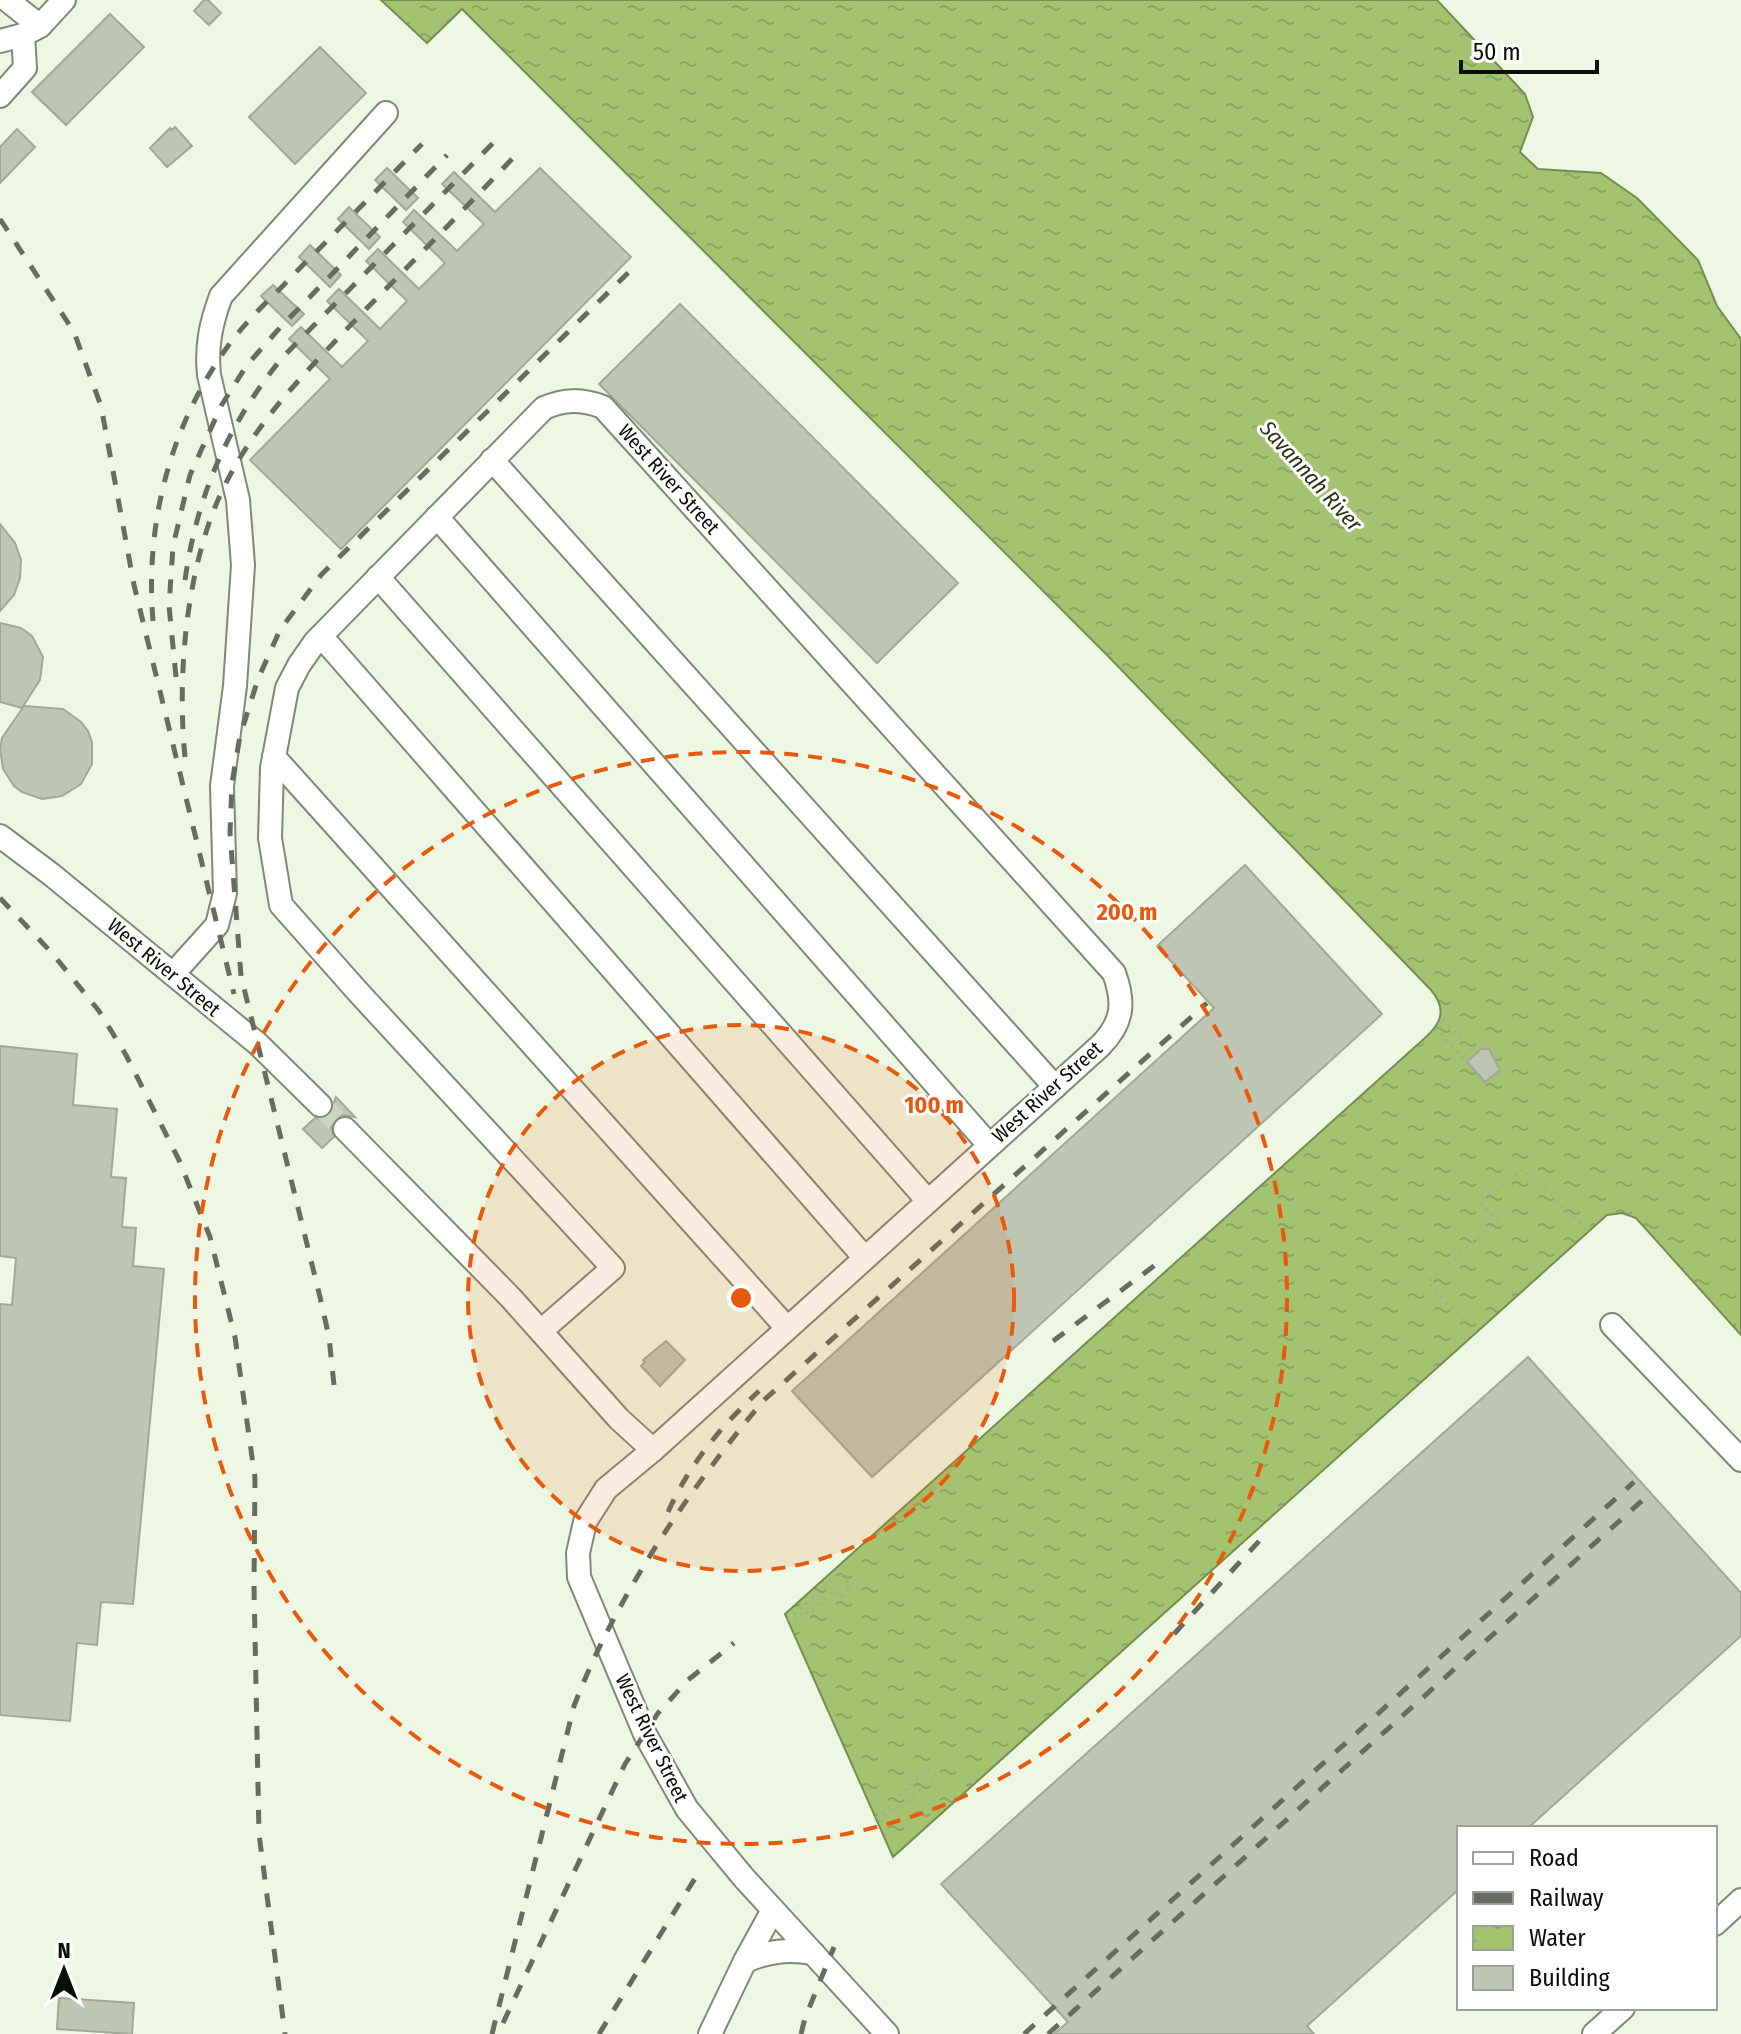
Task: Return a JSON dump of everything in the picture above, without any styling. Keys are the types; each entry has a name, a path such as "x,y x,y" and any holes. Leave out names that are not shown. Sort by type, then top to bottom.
{"street":[{"path":"0,96 25,68 31,30 7,0"},
{"path":"0,41 31,30 64,0"},
{"path":"173,974 217,925 225,893 222,786 240,633 243,565 238,500 209,375 207,354 210,324 221,296 386,113"},
{"name":"West River Street","path":"541,1331 613,1268 281,905 270,838 274,757 287,688 299,665 321,636 544,408 560,401 584,400 603,407 1104,961 1114,973 1121,991 1120,1016 1113,1033 653,1450 606,1489 585,1522 578,1553 579,1577 645,1734 687,1809 773,1910 887,2034"},
{"path":"492,460 1055,1087"},
{"path":"437,517 989,1145"},
{"path":"378,577 928,1201"},
{"path":"321,636 864,1257"},
{"path":"274,757 787,1328"},
{"name":"West River Street","path":"0,836 258,1044 320,1105"},
{"path":"345,1129 541,1331 619,1419 653,1450"},
{"path":"1612,1325 1741,1460"},
{"path":"1717,1922 1741,1900"},
{"path":"710,2034 773,1910"},
{"path":"745,1961 767,1952 790,1950 813,1953"},
{"path":"1594,2034 1621,2010"}],"path":[{"path":"1435,1028 1485,1082 1500,1070 1489,1049 1476,1053 1440,1018"},
{"path":"1475,1333 1428,1282 1497,1221 1479,1201 1524,1169 1588,1231"},
{"path":"839,1573 850,1584 847,1586 851,1588 841,1597 834,1590 808,1614 805,1611 789,1622 839,1573"},
{"path":"928,1768 936,1775 898,1810 895,1806 876,1820 928,1768"}],"water":[{"name":"Savannah River","path":"381,0 1437,0 1525,94 1533,117 1520,152 1538,169 1601,173 1637,198 1698,260 1717,306 1741,339 1741,1335 1636,1218 1622,1213 1607,1215 893,1857 785,1614 1423,1040 1435,1027 1440,1007 1431,990 1106,654 462,9 427,43"}],"building":[{"path":"204,0 208,0 221,13 209,25 194,11"},
{"path":"110,14 144,47 66,125 32,92"},
{"path":"320,47 366,93 295,164 249,117"},
{"path":"175,127 192,146 167,167 150,148 170,128"},
{"path":"17,129 35,147 0,183 0,147"},
{"path":"387,168 418,198 406,210 375,180"},
{"path":"540,168 631,257 341,549 250,460 330,379 289,339 301,327 342,367 368,341 327,301 339,289 380,329 407,301 366,261 378,249 419,289 445,263 403,222 414,210 457,251 484,224 442,184 454,172 495,212"},
{"path":"349,207 380,237 369,249 338,219"},
{"path":"310,245 341,275 330,287 299,257"},
{"path":"273,285 304,314 292,326 261,296"},
{"path":"680,304 958,583 877,663 599,384"},
{"path":"0,524 15,543 21,560 20,578 14,595 0,611"},
{"path":"0,623 21,628 32,636 43,657 40,680 22,708 0,702"},
{"path":"24,706 63,709 88,731 92,742 92,764 81,784 62,796 42,799 22,792 3,769 2,738"},
{"path":"1245,865 1382,1014 872,1477 792,1391 1214,1008 1157,946"},
{"path":"0,1046 77,1054 73,1105 117,1109 111,1177 126,1178 122,1227 136,1228 133,1266 164,1269 133,1604 101,1602 97,1645 77,1643 70,1721 0,1715 0,1304 12,1305 16,1258 0,1256"},
{"path":"1481,1049 1489,1049 1500,1070 1485,1082 1467,1062"},
{"path":"336,1097 355,1117 342,1115 336,1119 331,1126 334,1137 322,1148 303,1129 315,1118 323,1119 329,1115"},
{"path":"666,1341 685,1360 660,1386 641,1366 645,1362 643,1360"},
{"path":"1528,1357 1741,1593 1741,1636 1530,1826 1457,1826 1457,1891 1307,2026 1314,2034 1054,2034 1068,2022 941,1884"},
{"path":"59,1998 134,2003 132,2034 57,2029"}],"tunnel":[{"path":"320,1105 345,1129"}],"railway":[{"path":"185,580 198,519 218,462 263,383 282,358 497,139"},
{"path":"153,621 153,548 158,512 177,442 208,377 253,316 422,144"},
{"path":"176,677 169,606 173,546 190,475 221,406 247,365 277,331 447,155"},
{"path":"185,757 183,660 191,593 207,529 232,472 247,446 303,375 514,157"},
{"path":"0,219 74,332 101,406 134,585 234,994"},
{"path":"334,1385 329,1337 320,1297 241,976 230,833 232,783 240,736 258,679 280,630 321,575 634,267"},
{"path":"0,898 52,953 99,1011 126,1055 179,1160 210,1237 235,1337 255,1478 259,1834 285,2034"},
{"path":"492,2034 574,1706 632,1585 681,1508 763,1401 1207,1003"},
{"path":"1053,1341 1158,1263"},
{"path":"668,1512 707,1447 759,1391"},
{"path":"1024,2034 1634,1482"},
{"path":"1048,2034 1645,1498"},
{"path":"1174,1634 1261,1539"},
{"path":"503,2023 625,1764 658,1713 688,1680 734,1643"},
{"path":"599,2034 697,1875"},
{"path":"801,2034 834,1947"}]}
